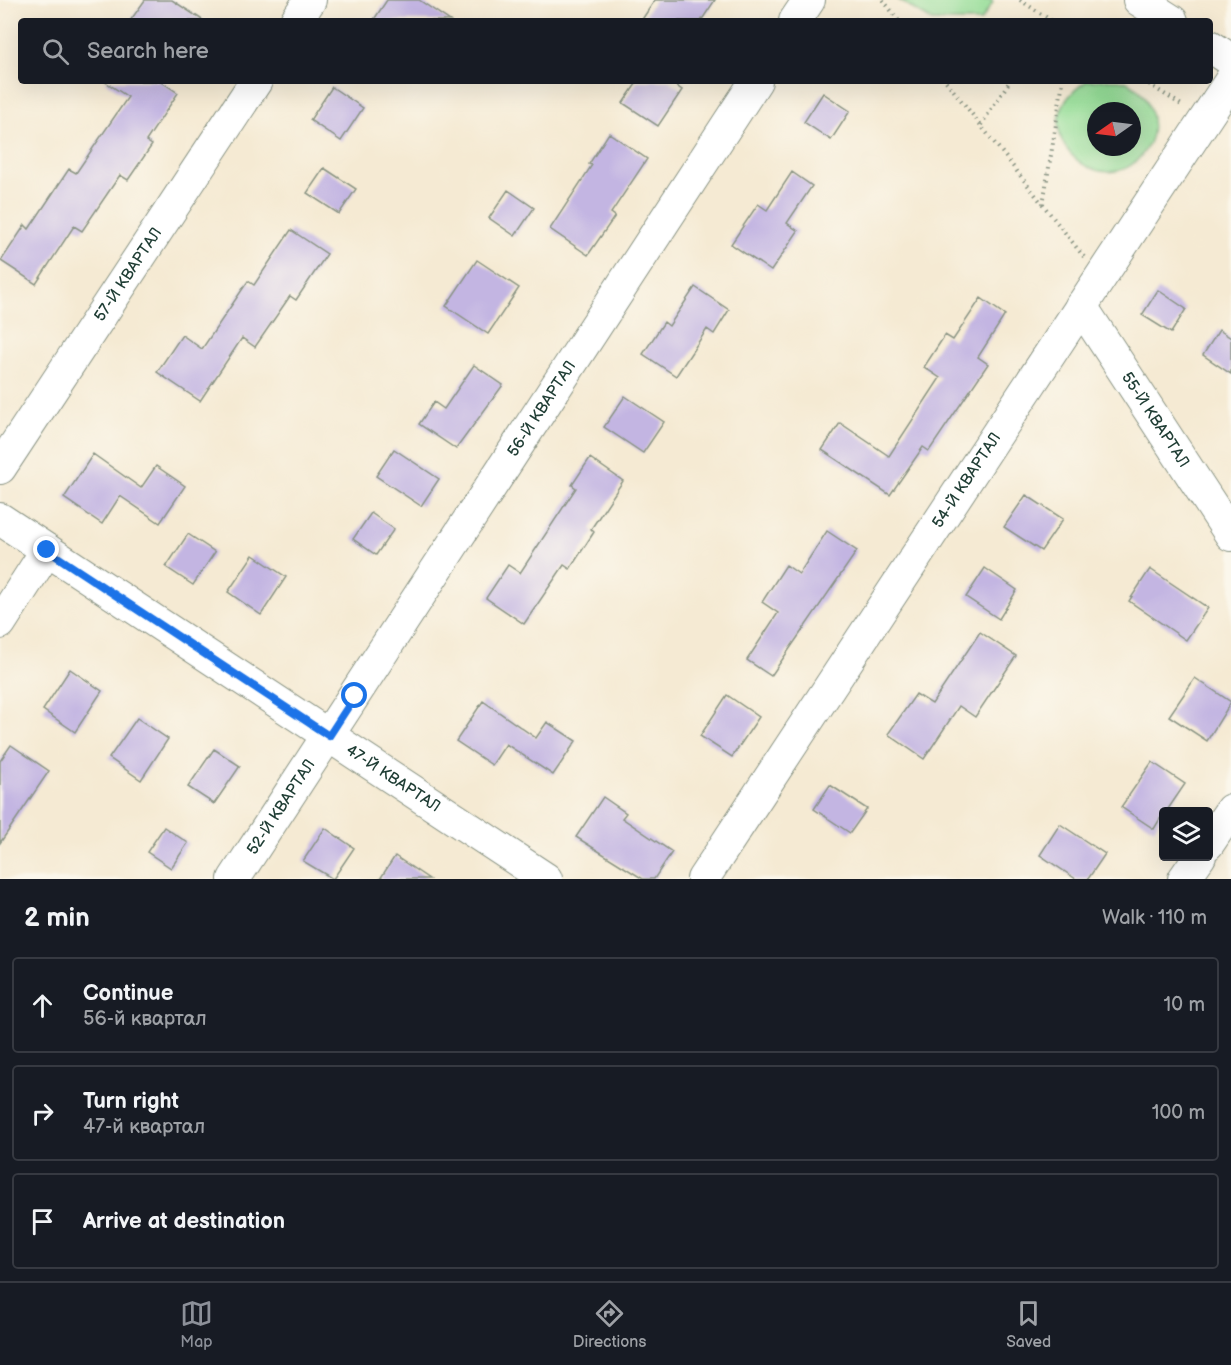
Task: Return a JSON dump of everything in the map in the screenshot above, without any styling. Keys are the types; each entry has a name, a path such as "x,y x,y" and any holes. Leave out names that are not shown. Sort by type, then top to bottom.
{"street":[{"path":"298,18 310,0"},
{"path":"797,18 809,0"},
{"path":"1140,0 1167,18"},
{"path":"1213,48 1231,60"},
{"name":"54-Й КВАРТАЛ","path":"703,879 1231,80"},
{"name":"57-Й КВАРТАЛ","path":"0,468 254,84"},
{"name":"56-Й КВАРТАЛ","path":"329,736 754,84"},
{"name":"55-Й КВАРТАЛ","path":"1081,306 1231,535"},
{"name":"47-Й КВАРТАЛ","path":"0,519 546,879"},
{"path":"0,624 47,550"},
{"name":"52-Й КВАРТАЛ","path":"234,879 329,736"},
{"path":"1213,838 1231,810"},
{"path":"1184,879 1197,861"}],"path":[{"path":"883,0 897,18"},
{"path":"1020,0 1047,18"},
{"path":"948,84 1087,260"},
{"path":"981,125 1008,84"},
{"path":"1043,204 1063,84"},
{"path":"1149,84 1186,108"}],"green space":[{"path":"899,0 991,0 993,2 983,18 927,18"},
{"path":"1084,84 1130,84 1145,98 1153,125 1149,143 1141,154 1141,102 1087,102 1087,156 1139,156 1133,164 1113,172 1093,169 1075,158 1063,142 1059,122 1066,101"}],"building":[{"path":"145,0 172,0 199,18 132,18"},
{"path":"387,0 419,0 446,18 375,18"},
{"path":"655,0 715,0 703,18 643,18"},
{"path":"108,84 164,84 178,93 146,141 152,145 128,180 120,175 82,231 74,226 36,284 1,261 25,225 29,229 69,169 76,173 128,97"},
{"path":"636,84 673,84 682,90 658,126 623,103"},
{"path":"332,87 363,108 341,141 310,120"},
{"path":"823,93 850,111 831,140 804,122"},
{"path":"609,133 647,159 611,213 615,216 588,255 550,229 592,165 589,164"},
{"path":"324,168 356,189 339,214 307,193"},
{"path":"792,172 812,186 787,223 798,231 771,271 731,244 758,204 767,210"},
{"path":"508,190 534,208 515,236 489,218"},
{"path":"291,230 327,254 296,300 290,296 255,347 242,338 200,401 157,372 182,335 202,349 248,281 254,285"},
{"path":"477,260 519,288 488,334 446,306"},
{"path":"695,287 729,310 714,334 707,329 676,376 643,354 664,322 669,326"},
{"path":"1158,290 1186,309 1171,333 1142,315"},
{"path":"981,298 1005,315 978,357 988,364 929,451 923,447 890,495 822,450 840,423 889,456 940,378 924,367 945,335 953,340"},
{"path":"1219,330 1231,338 1231,374 1203,355"},
{"path":"474,365 503,385 456,449 419,424 434,402 444,409"},
{"path":"625,396 664,422 643,453 604,427"},
{"path":"394,449 439,479 421,506 376,476"},
{"path":"93,454 141,488 156,466 185,486 160,523 120,496 102,524 64,498"},
{"path":"590,458 623,481 591,529 594,532 570,569 564,565 524,624 486,598 508,565 520,573 576,488 572,485"},
{"path":"1026,495 1063,519 1041,551 1004,527"},
{"path":"371,513 394,529 376,555 353,539"},
{"path":"827,531 857,551 771,676 747,660 778,613 762,602 786,565 799,574"},
{"path":"188,534 215,552 193,585 166,567"},
{"path":"253,555 286,577 261,615 228,592"},
{"path":"985,568 1017,590 999,619 966,597"},
{"path":"1150,569 1208,608 1186,640 1129,601"},
{"path":"980,632 1016,656 975,717 959,706 924,759 888,734 916,694 932,704"},
{"path":"70,669 102,691 75,732 43,710"},
{"path":"1195,678 1231,702 1207,741 1169,716"},
{"path":"727,695 759,717 732,757 700,736"},
{"path":"483,701 536,738 547,722 576,741 553,775 506,744 492,765 456,741"},
{"path":"137,718 168,739 141,780 109,758"},
{"path":"11,745 49,771 0,843 0,761"},
{"path":"214,749 240,766 214,804 188,787"},
{"path":"1152,762 1185,784 1169,807 1159,807 1159,820 1154,829 1121,807"},
{"path":"830,785 867,809 850,833 814,809"},
{"path":"603,797 626,813 622,818 672,852 654,879 643,879 576,837"},
{"path":"1060,824 1105,854 1088,879 1076,879 1040,855"},
{"path":"164,827 188,843 171,868 147,852"},
{"path":"325,828 354,848 333,879 303,861"},
{"path":"395,856 429,879 380,879"}],"route":[{"path":"47,550 329,736 355,696"}]}
